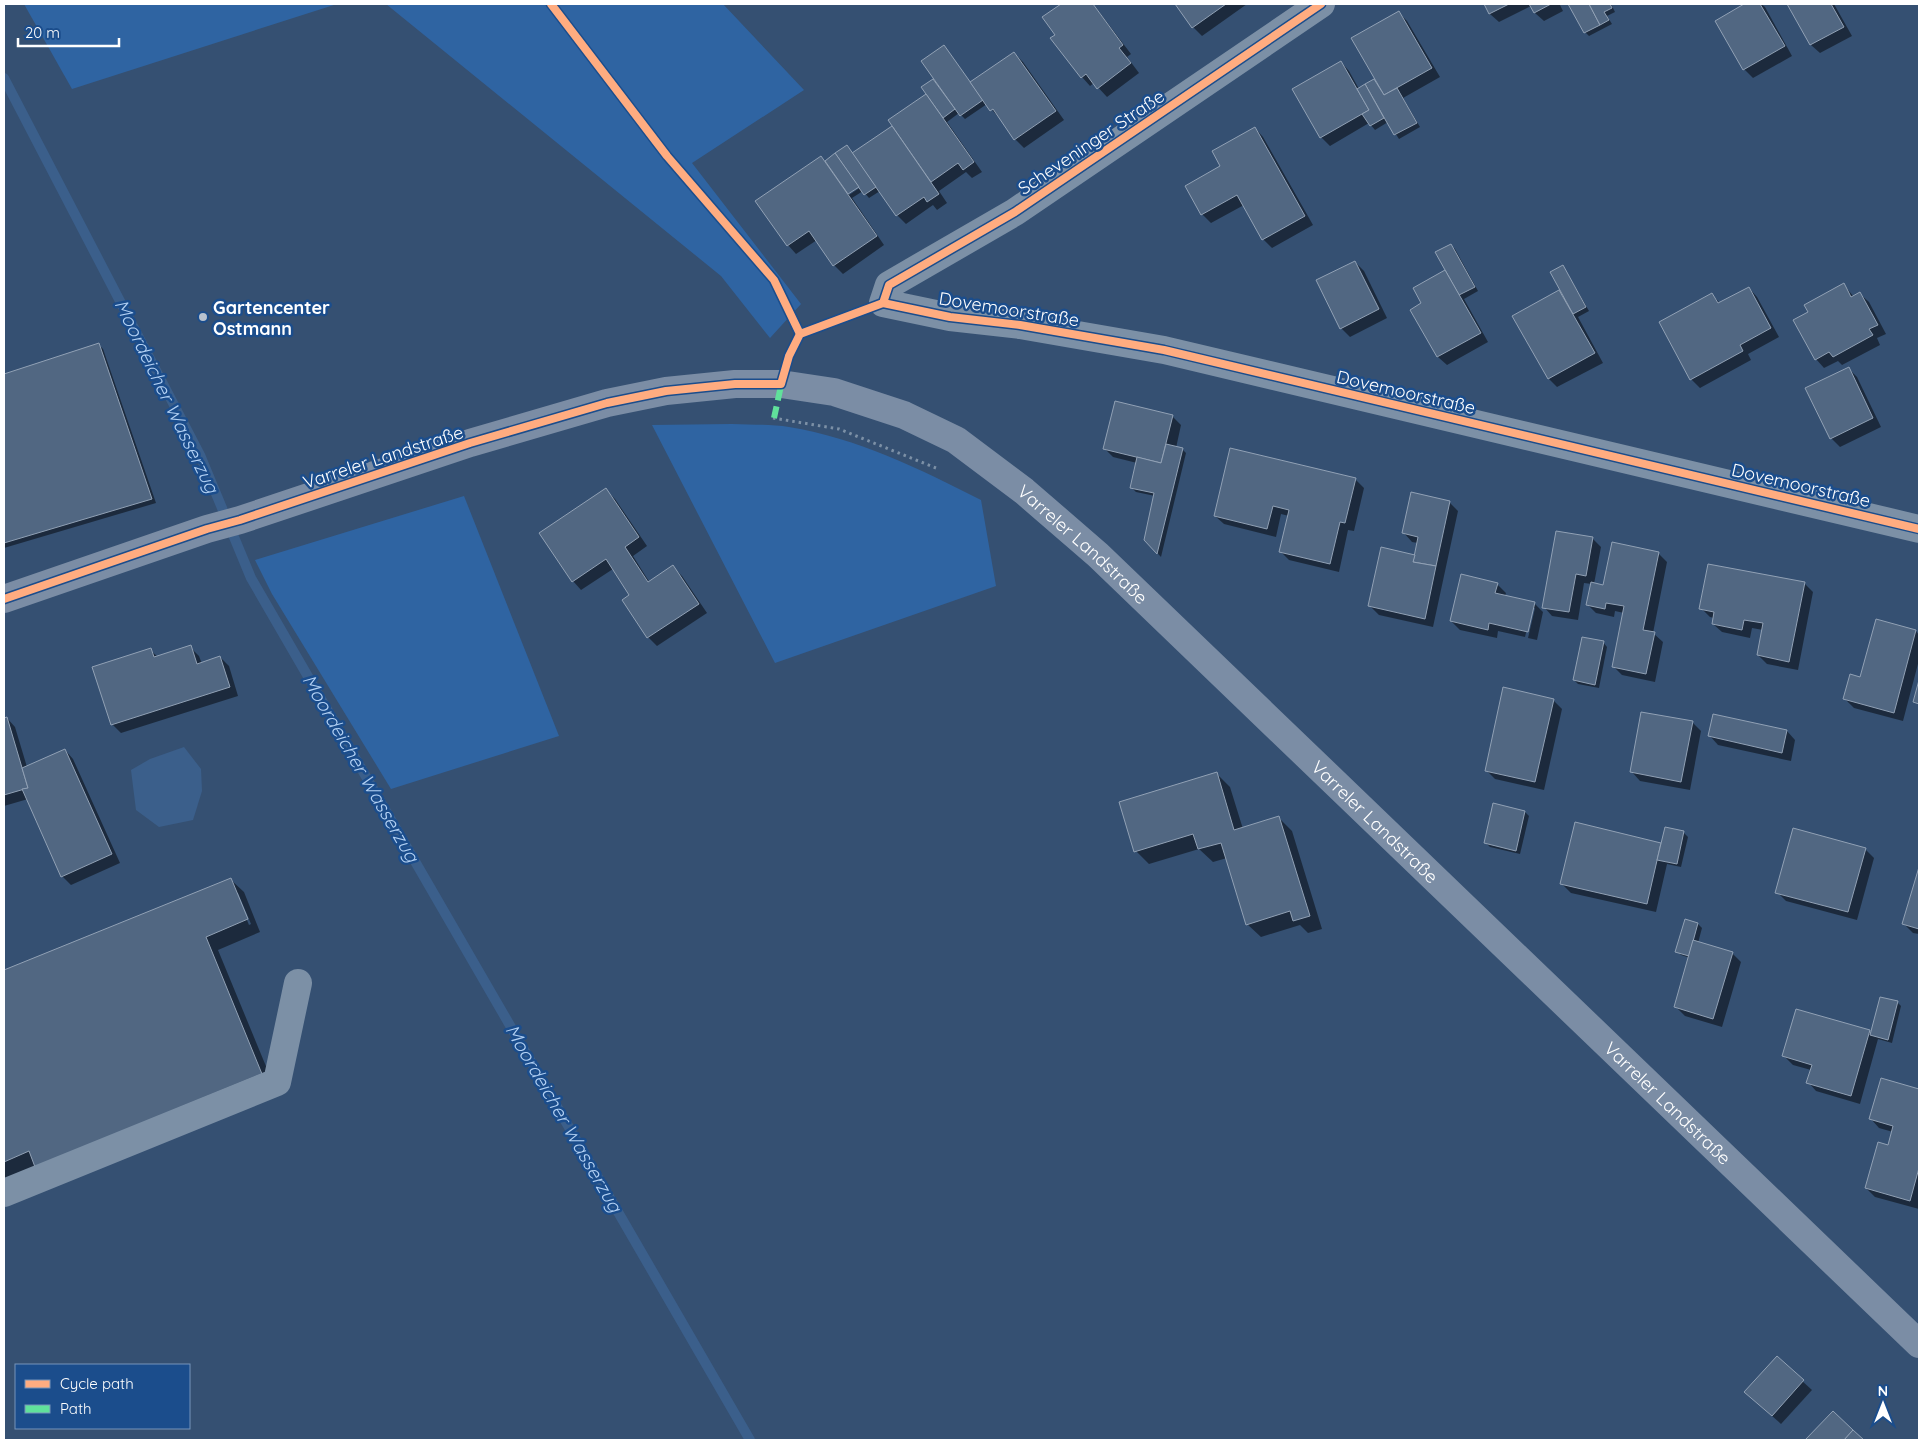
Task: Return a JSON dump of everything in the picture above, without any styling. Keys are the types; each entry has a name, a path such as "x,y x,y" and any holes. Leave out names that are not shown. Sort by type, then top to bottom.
{"main road":[{"name":"Varreler Landstraße","path":"4,599 470,443 607,403 666,391 744,384 781,384 834,392 904,415 956,440 1024,491 1098,555 1919,1344"}],"street":[{"name":"Scheveninger Straße","path":"883,303 889,285 1015,212 1321,4"},
{"name":"Dovemoorstraße","path":"883,303 950,317 1020,325 1164,350 1919,529"},
{"path":"4,1193 277,1082 298,983"}],"path":[{"path":"766,417 774,418"}],"shaded area":[{"path":"24,4 337,4 72,89"},
{"path":"386,4 723,4 804,90 692,163 801,304 770,338 721,276"},
{"path":"732,424 782,426 839,439 888,456 981,500 996,586 775,663 652,425"},
{"path":"464,496 559,736 391,789 272,594 255,560"},
{"path":"184,747 201,769 202,791 193,820 159,827 136,810 131,770 150,759"}],"building":[{"path":"1061,4 1093,4 1123,45 1119,48 1131,63 1097,89 1086,74 1081,78 1050,38 1055,35 1042,17"},
{"path":"1175,4 1226,4 1192,28"},
{"path":"1484,4 1509,4 1489,14"},
{"path":"1529,4 1551,4 1534,13"},
{"path":"1568,4 1589,4 1600,25 1584,33"},
{"path":"1589,4 1610,4 1612,8 1604,12 1609,20 1600,25"},
{"path":"1744,4 1760,4 1785,46 1743,70 1715,21"},
{"path":"1787,4 1831,4 1844,27 1810,45"},
{"path":"1399,11 1432,68 1384,95 1351,38"},
{"path":"944,45 983,100 960,116 921,61"},
{"path":"1014,52 1056,111 1014,140 993,109 990,111 970,82"},
{"path":"1341,61 1369,110 1320,138 1292,89"},
{"path":"933,79 955,109 943,118 921,87"},
{"path":"1374,79 1384,95 1397,88 1417,123 1394,135 1365,84"},
{"path":"1365,84 1384,118 1370,126 1362,114 1369,110 1357,89"},
{"path":"926,94 974,162 963,170 958,163 931,182 888,120"},
{"path":"892,126 939,194 927,202 924,197 896,216 852,153"},
{"path":"1255,127 1305,216 1262,240 1237,195 1201,215 1185,186 1220,166 1212,151"},
{"path":"847,145 876,187 864,195 835,153"},
{"path":"835,153 859,187 848,194 825,161"},
{"path":"821,156 877,236 833,266 809,231 787,246 755,201"},
{"path":"1451,244 1475,287 1459,295 1435,252"},
{"path":"1355,261 1379,309 1340,329 1316,280"},
{"path":"1563,265 1586,307 1573,314 1550,272"},
{"path":"1445,270 1481,333 1437,357 1410,310 1421,303 1413,288"},
{"path":"1844,283 1851,297 1860,292 1878,325 1869,329 1873,335 1833,357 1829,352 1815,360 1793,320 1808,312 1804,305"},
{"path":"1749,287 1771,328 1740,345 1743,351 1690,380 1659,322 1712,293 1718,303"},
{"path":"1559,290 1595,353 1548,379 1512,316"},
{"path":"99,343 152,499 4,543 4,374"},
{"path":"1849,367 1873,418 1830,439 1805,388"},
{"path":"1115,401 1173,415 1161,463 1103,449"},
{"path":"1166,444 1183,448 1157,554 1144,540 1154,493 1130,488 1137,457 1161,463"},
{"path":"1230,448 1356,478 1345,523 1340,522 1330,564 1279,552 1289,510 1273,506 1267,529 1214,516"},
{"path":"606,488 639,537 625,547 648,582 673,565 699,604 647,638 622,600 629,595 606,559 572,582 539,533"},
{"path":"1411,492 1450,501 1436,566 1413,562 1418,537 1402,533"},
{"path":"1556,531 1593,537 1586,576 1576,574 1569,612 1542,608"},
{"path":"1612,542 1659,552 1643,630 1655,632 1646,674 1612,667 1624,606 1606,603 1605,609 1586,605 1591,582 1603,585"},
{"path":"1381,547 1415,555 1413,562 1436,566 1425,619 1368,606"},
{"path":"1708,564 1805,582 1789,662 1757,655 1763,623 1744,620 1742,630 1712,624 1714,612 1699,609"},
{"path":"1461,574 1498,583 1495,593 1535,602 1528,632 1489,623 1488,630 1450,621"},
{"path":"1876,619 1916,630 1894,713 1843,699 1850,674 1860,677"},
{"path":"1582,637 1604,641 1595,685 1573,680"},
{"path":"191,645 197,664 220,656 230,687 111,725 92,667 151,648 154,657"},
{"path":"1919,680 1919,704 1913,702"},
{"path":"1503,687 1554,699 1535,782 1485,771"},
{"path":"1641,712 1693,721 1681,782 1630,772"},
{"path":"1713,714 1787,730 1782,753 1708,736"},
{"path":"7,717 28,788 4,795 4,718"},
{"path":"65,749 112,854 61,877 22,789 28,788 22,768"},
{"path":"1217,772 1234,830 1279,816 1310,916 1293,921 1290,911 1246,925 1221,843 1198,849 1193,834 1134,852 1119,802"},
{"path":"1493,803 1525,811 1516,851 1484,843"},
{"path":"1575,822 1661,843 1647,904 1560,884"},
{"path":"1665,827 1684,831 1677,864 1657,860"},
{"path":"1793,828 1866,848 1848,912 1775,893"},
{"path":"1919,867 1919,929 1902,924"},
{"path":"231,878 248,919 206,937 262,1074 35,1167 29,1151 4,1162 4,970"},
{"path":"1685,919 1698,923 1689,956 1675,952"},
{"path":"1693,940 1733,952 1713,1019 1674,1007"},
{"path":"1880,997 1898,1001 1888,1040 1870,1035"},
{"path":"1796,1009 1870,1030 1851,1096 1806,1083 1812,1065 1782,1056"},
{"path":"1881,1078 1919,1089 1919,1168 1910,1201 1865,1188 1878,1142 1888,1145 1893,1126 1869,1119"},
{"path":"1777,1356 1804,1380 1772,1416 1744,1392"},
{"path":"1833,1411 1853,1430 1844,1440 1805,1440"},
{"path":"1853,1430 1864,1440 1844,1440"}],"waterway":[{"name":"Moordeicher Wasserzug","path":"4,78 200,455 251,578 750,1440"}],"marked path":[{"path":"774,418 782,381"}],"cycle path":[{"path":"551,4 667,156 774,280 800,334"},
{"path":"883,303 889,285 1015,212 1321,4"},
{"path":"883,303 950,317 1020,325 1164,350 1919,529"},
{"path":"4,599 207,529 240,520 470,443 607,403 666,391 735,384 781,384 789,356 800,334 883,303"}],"place":[{"name":"Gartencenter Ostmann","path":"203,317"}]}
